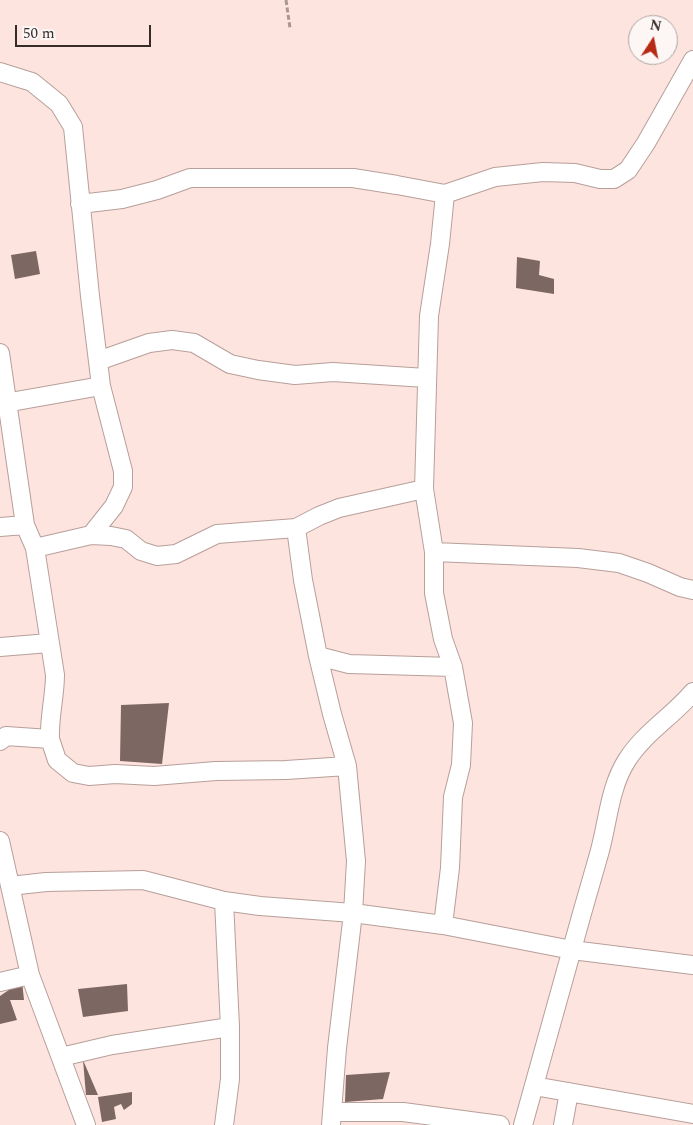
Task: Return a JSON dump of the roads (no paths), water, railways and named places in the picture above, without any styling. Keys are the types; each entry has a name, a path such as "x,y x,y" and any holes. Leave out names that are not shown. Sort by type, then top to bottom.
{"street":[{"path":"80,204 122,199 157,190 190,178 353,178 445,194 495,177 543,172 575,173 600,179 614,179 628,170 646,143 693,60"},
{"path":"0,72 32,82 59,104 73,127 101,386 123,471 123,486 114,506 91,535"},
{"path":"443,925 450,868 453,797 461,765 463,723 453,667 443,639 434,593 434,552 424,489 429,316 440,244 445,194"},
{"path":"98,361 149,343 172,340 194,343 230,364 258,370 295,375 333,372 426,378"},
{"path":"0,353 3,404 25,525 36,548 55,683 50,739 56,760 73,773 89,776 115,774 154,776 216,771 286,770 347,766"},
{"path":"3,404 101,386"},
{"path":"36,548 91,535 126,539 141,551 157,556 176,554 217,534 296,528 340,508 424,489"},
{"path":"0,526 25,525"},
{"path":"296,528 303,580 318,656 347,766 356,861 353,913 337,1048 332,1119 402,1112 500,1125"},
{"path":"434,552 578,558 618,563 648,573 680,587 693,590"},
{"path":"0,647 49,643"},
{"path":"318,656 349,664 453,667"},
{"path":"523,1125 601,847 615,785 627,759 652,731 693,692"},
{"path":"0,741 6,736 50,739"},
{"path":"0,841 30,975 86,1125"},
{"path":"10,886 46,882 143,880 224,901 260,906 353,913 443,925 572,950 693,965"},
{"path":"224,901 230,1027 230,1079 224,1125"},
{"path":"0,982 30,975"},
{"path":"61,1057 112,1045 230,1027"},
{"path":"534,1086 693,1114"},
{"path":"563,1125 569,1092"}]}
